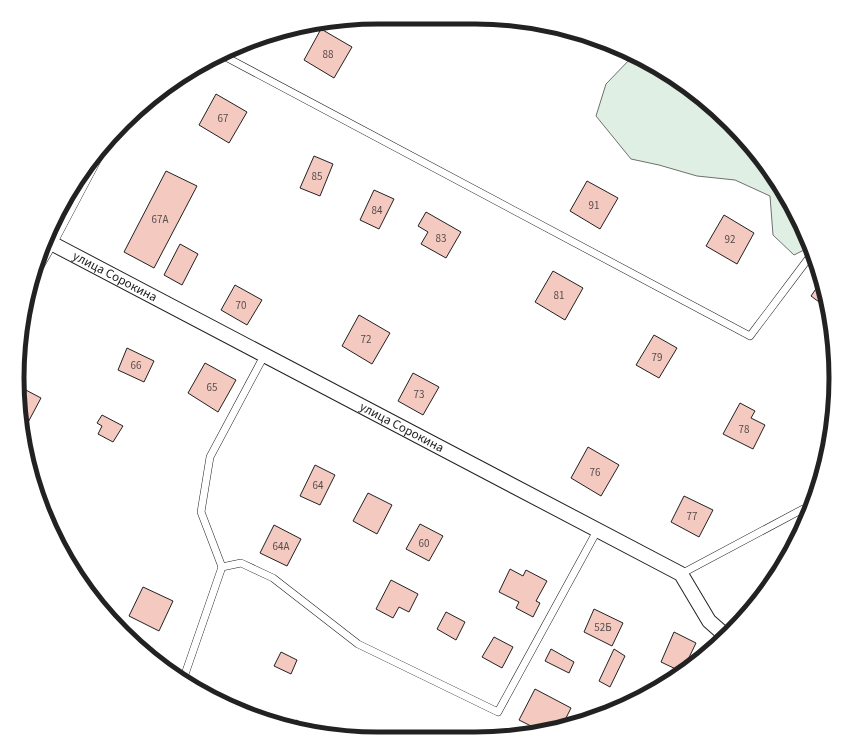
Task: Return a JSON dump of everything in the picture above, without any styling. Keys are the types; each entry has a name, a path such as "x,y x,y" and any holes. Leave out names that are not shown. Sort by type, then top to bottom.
{"street":[{"name":"улица Сорокина","path":"53,244 682,574"},
{"path":"682,574 709,621 721,632"}],"lane":[{"path":"228,58 750,336 808,259"},
{"path":"46,256 94,166"},
{"path":"185,675 222,567 201,512 210,457 265,354"},
{"path":"682,574 803,509"},
{"path":"222,567 241,563 273,578 358,644 498,712 598,529"}],"green space":[{"path":"629,60 652,71 691,97 725,128 756,162 782,201 805,250 794,255 773,235 770,196 735,180 697,176 631,159 596,116 606,84"}],"building":[{"path":"321,29 352,47 334,78 304,60"},
{"path":"216,94 247,112 229,143 199,125"},
{"path":"314,156 333,164 320,196 300,188"},
{"path":"166,171 197,186 154,268 124,252"},
{"path":"587,181 618,198 600,229 570,211"},
{"path":"374,190 394,199 379,229 360,220"},
{"path":"426,212 461,232 446,258 421,244 428,232 418,226"},
{"path":"724,215 754,233 737,264 706,246"},
{"path":"180,244 198,254 182,285 164,275"},
{"path":"553,271 583,288 565,320 535,302"},
{"path":"235,285 262,300 247,325 221,310"},
{"path":"817,287 821,303 811,296"},
{"path":"359,315 390,333 372,364 342,346"},
{"path":"654,335 677,348 659,378 636,365"},
{"path":"127,348 154,361 144,382 118,370"},
{"path":"205,363 236,380 218,412 188,393"},
{"path":"413,373 439,387 423,415 398,401"},
{"path":"24,389 41,398 27,424"},
{"path":"740,403 755,411 751,418 765,425 753,449 723,434"},
{"path":"102,415 123,426 113,442 98,434 102,426 97,423"},
{"path":"588,447 619,465 601,496 571,478"},
{"path":"315,465 335,475 320,505 300,496"},
{"path":"368,493 392,505 377,534 353,521"},
{"path":"684,496 713,510 699,537 671,522"},
{"path":"420,524 443,536 429,561 406,549"},
{"path":"274,525 301,539 287,566 260,553"},
{"path":"510,569 523,576 526,570 547,581 536,601 540,603 533,617 516,608 519,602 499,592"},
{"path":"391,580 418,594 409,612 399,607 393,618 376,609"},
{"path":"143,587 173,601 159,631 129,616"},
{"path":"594,609 623,623 612,646 584,632"},
{"path":"446,612 465,622 456,640 437,629"},
{"path":"674,632 696,643 687,662 676,669 661,662"},
{"path":"494,637 513,647 502,668 482,657"},
{"path":"551,649 574,662 569,673 545,661"},
{"path":"614,649 625,656 610,687 599,681"},
{"path":"281,652 297,660 291,674 274,666"},
{"path":"535,689 571,708 565,720 533,727 519,720"}]}
